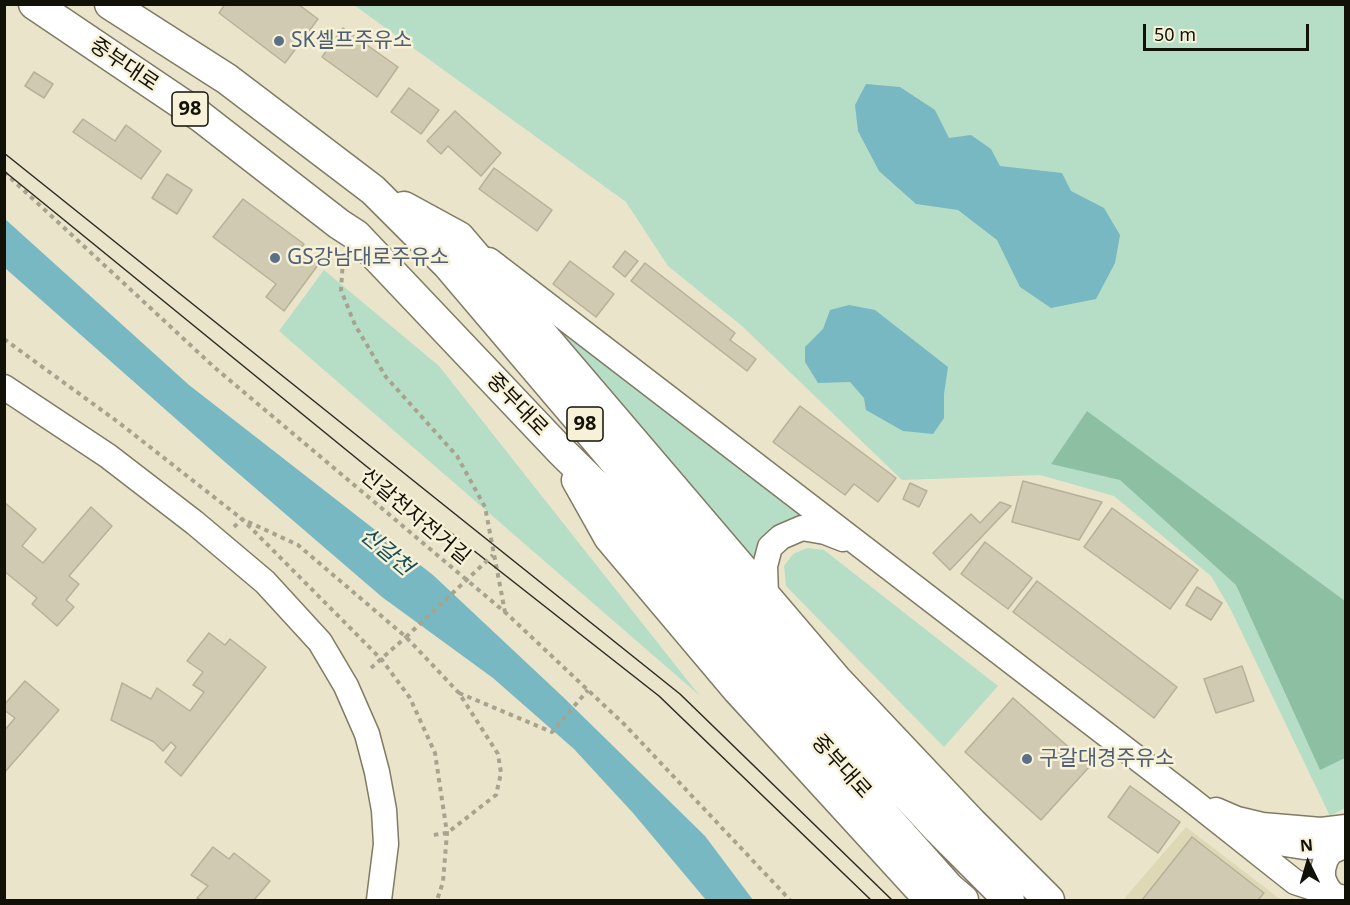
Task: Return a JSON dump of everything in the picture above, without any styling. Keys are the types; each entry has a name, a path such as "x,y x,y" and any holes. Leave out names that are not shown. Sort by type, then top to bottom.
{"main road":[{"name":"중부대로","path":"34,4 200,116 356,235 559,449 632,521 772,689 949,888 963,900"},
{"name":"중부대로","path":"110,4 227,80 373,190 448,265 804,683 938,829 1009,900"},
{"path":"373,190 459,237 836,679 972,823 1049,900"},
{"path":"559,449 609,537 738,690 930,900"}],"street":[{"path":"459,237 1295,882 1339,898"},
{"path":"4,387 108,456 195,523 265,582 320,642 346,686 367,734 377,772 384,810 386,844 379,900"},
{"path":"766,596 765,566 770,547 781,537 802,528 825,532 859,546"},
{"path":"1189,798 1237,819 1292,829 1321,830 1344,839 1326,859 1323,869 1323,878 1327,887 1339,898"}],"path":[{"name":"신갈천자전거길","path":"4,172 214,367 506,613 625,725 790,900"},
{"path":"356,235 344,255 341,290 355,326 386,377 457,456 485,507 506,613"},
{"path":"4,339 118,422 242,519 382,660 410,698 435,753 447,833 443,882 437,900"},
{"path":"230,532 242,519"},
{"path":"242,519 298,545 406,637 459,693 498,754 501,773 496,795 447,833 433,835"},
{"path":"371,668 494,554"},
{"path":"459,693 552,732 588,690"}],"shaded area":[{"path":"1186,827 1281,900 1123,900"}],"green space":[{"path":"354,5 1345,5 1345,808 1330,816 1231,610 1211,576 1114,496 1040,475 902,480 742,326 668,266 626,202"},
{"path":"324,270 439,366 699,695 279,331"},
{"path":"511,286 826,526 793,520 770,530 760,546 755,567"},
{"path":"1087,411 1345,601 1345,758 1320,770 1236,585 1120,480 1051,464"},
{"path":"807,548 824,550 998,686 944,747 786,586 784,566 793,554"}],"water":[{"path":"866,84 900,87 935,110 949,138 971,135 991,149 1000,166 1062,173 1071,191 1104,208 1120,235 1115,263 1096,299 1051,308 1020,287 997,240 958,210 916,204 879,171 858,131 855,105"},
{"name":"신갈천","path":"5,219 189,385 433,575 562,696 705,836 753,900 706,900 633,813 574,749 493,678 382,597 5,268"},
{"path":"849,305 875,310 948,367 944,394 944,418 933,434 903,431 866,410 864,398 850,382 818,383 805,362 805,347 823,329 830,310"}],"building":[{"name":"SK셀프주유소","path":"225,4 298,4 318,19 285,63 219,13"},
{"path":"343,28 398,67 377,97 322,57"},
{"path":"34,72 53,84 44,98 25,86"},
{"path":"409,88 439,110 421,134 391,112"},
{"path":"455,111 501,153 481,176 448,146 441,154 427,141"},
{"path":"83,119 115,141 126,125 161,151 141,179 73,132"},
{"path":"494,168 552,210 537,231 479,189"},
{"path":"167,174 192,190 177,214 152,198"},
{"name":"GS강남대로주유소","path":"243,199 304,244 298,251 318,265 284,311 266,297 276,284 213,237"},
{"path":"625,251 638,261 625,277 613,267"},
{"path":"570,261 614,294 596,317 553,284"},
{"path":"645,263 735,333 730,340 756,359 747,371 631,281"},
{"path":"800,406 896,478 878,502 854,484 845,495 773,442"},
{"path":"1023,481 1102,502 1079,540 1012,522"},
{"path":"910,483 927,491 919,507 903,499"},
{"path":"4,502 36,529 22,546 43,563 91,507 112,526 69,576 79,584 66,600 74,607 57,626 32,604 37,598 4,571"},
{"path":"1000,502 1011,506 950,570 933,553 971,514 980,523"},
{"path":"1112,508 1198,570 1170,609 1084,547"},
{"path":"985,542 1032,578 1008,609 961,574"},
{"path":"1037,581 1177,687 1154,718 1013,612"},
{"path":"1197,587 1222,603 1211,620 1186,605"},
{"path":"209,633 225,645 230,639 266,667 181,776 165,762 176,747 171,742 163,751 154,742 111,720 122,683 151,699 157,688 190,711 204,692 193,685 203,672 187,661"},
{"path":"1242,666 1254,701 1216,713 1204,679"},
{"path":"25,681 59,710 4,773 4,731 15,718 4,710 4,705"},
{"name":"구갈대경주유소","path":"1013,698 1090,766 1041,820 965,752"},
{"path":"1130,786 1180,822 1158,853 1108,817"},
{"path":"1192,837 1264,893 1258,900 1142,900"},
{"path":"213,847 229,859 234,853 270,881 254,900 201,900 197,898 208,886 191,875"}],"tram line":[{"path":"4,153 680,694 892,900"},
{"path":"4,171 366,466 659,696 871,900"}],"place":[{"name":"SK셀프주유소","path":"279,41"},
{"name":"GS강남대로주유소","path":"275,258"},
{"name":"구갈대경주유소","path":"1027,759"}]}
